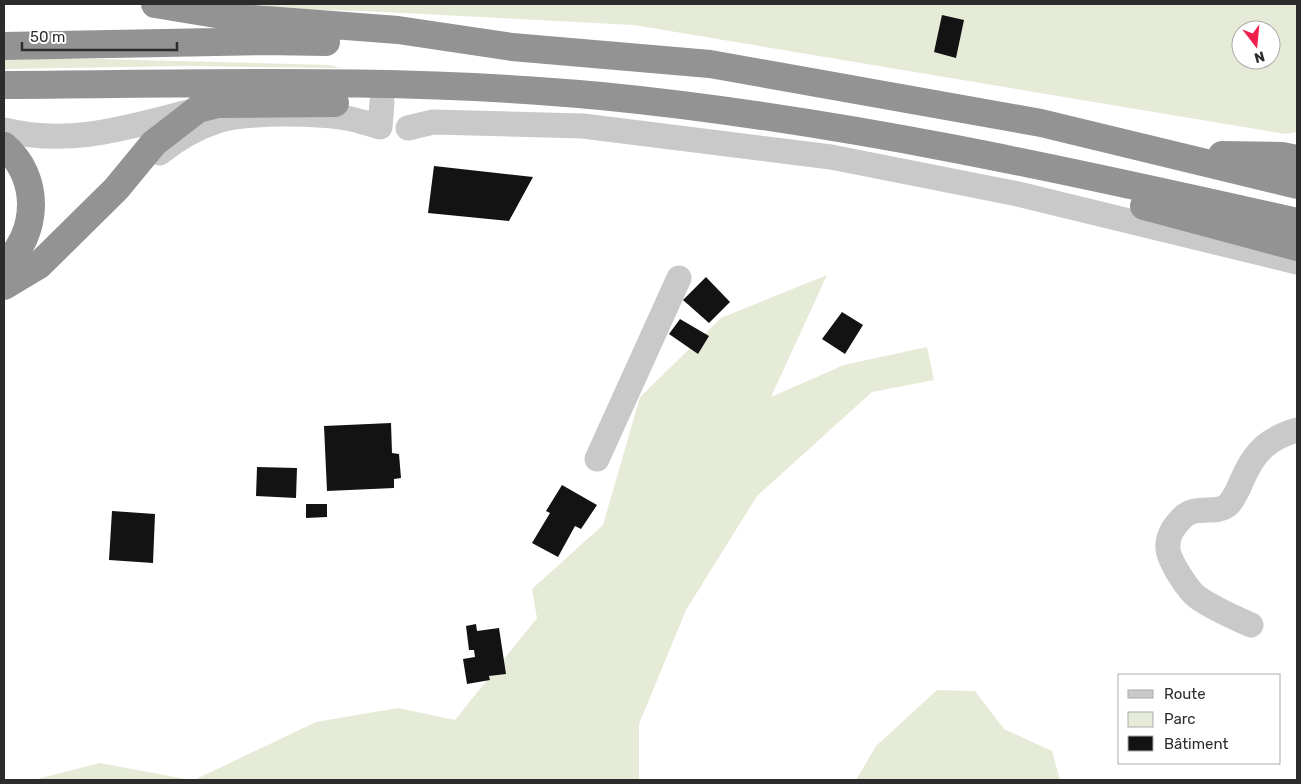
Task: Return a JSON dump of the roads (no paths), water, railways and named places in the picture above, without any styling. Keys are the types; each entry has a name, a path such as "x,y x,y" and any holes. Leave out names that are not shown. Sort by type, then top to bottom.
{"highway":[{"path":"154,4 240,18 398,30 512,47"},
{"path":"4,46 265,41 512,47 710,64 1041,123 1297,185"},
{"path":"4,85 266,84 474,87 597,96 714,108 912,140 1020,161 1297,222"},
{"path":"4,286 39,265 116,189 154,143 198,110 218,104 382,102 714,108"},
{"path":"912,140 1035,178 1297,247"},
{"path":"4,146 22,168 32,210 25,240 4,265"},
{"path":"1176,155 1282,156 1297,159"}],"street":[{"path":"116,189 174,142 200,127 222,120 298,115 347,118 380,127 382,102"},
{"path":"4,130 37,136 92,135 123,130 198,110"},
{"path":"408,128 432,122 583,126 831,156 1018,194 1297,262"},
{"path":"597,459 678,278"},
{"path":"1252,625 1222,612 1196,596 1181,578 1168,550 1170,533 1183,517 1200,508 1222,509 1229,504 1247,470 1263,446 1283,434 1297,430"}]}
